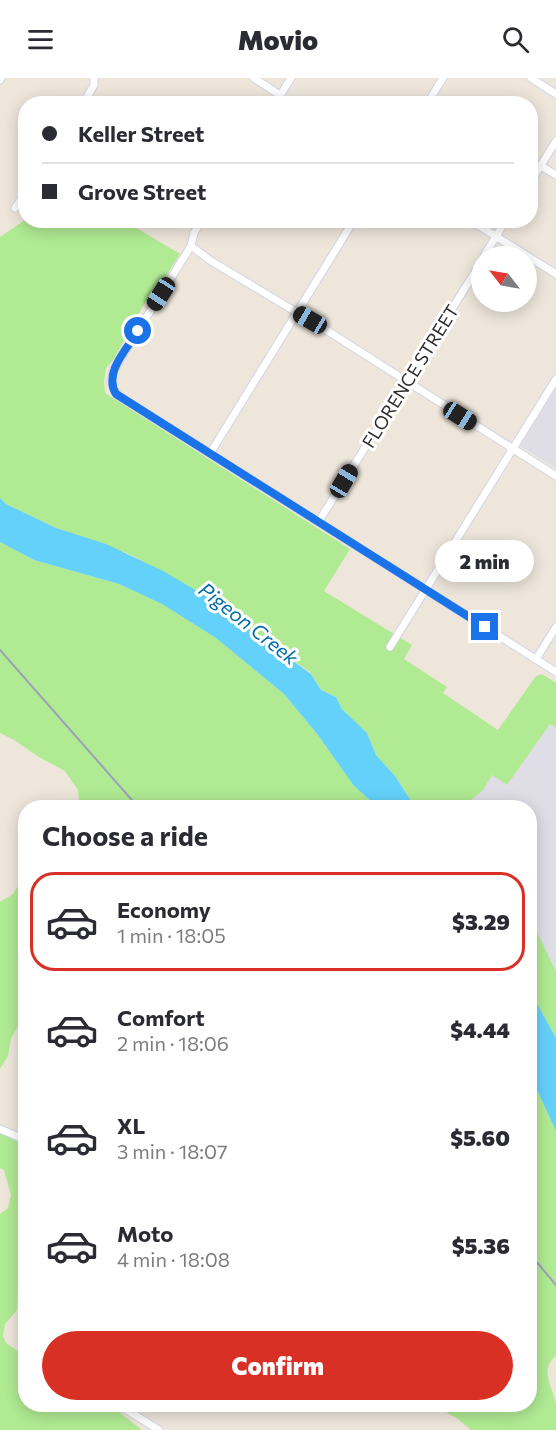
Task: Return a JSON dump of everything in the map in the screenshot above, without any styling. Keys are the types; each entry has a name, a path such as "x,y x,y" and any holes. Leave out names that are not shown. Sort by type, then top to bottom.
{"street":[{"path":"88,96 94,85 94,78"},
{"path":"254,78 275,96"},
{"path":"280,96 291,78"},
{"path":"432,96 443,78"},
{"path":"531,78 556,94"},
{"path":"538,171 556,141"},
{"path":"541,166 556,175"},
{"path":"15,208 18,204"},
{"path":"197,228 191,246 114,369 111,382 114,391 556,672"},
{"path":"211,452 349,228"},
{"path":"482,228 556,274"},
{"path":"490,246 501,228"},
{"path":"191,246 211,261 297,312 556,476"},
{"name":"FLORENCE STREET","path":"319,521 471,278"},
{"path":"390,647 556,379"},
{"path":"536,659 556,627"},
{"path":"0,1129 18,1137"},
{"path":"130,1412 159,1430"}],"shaded area":[{"path":"556,388 556,468 520,446"},
{"path":"550,724 556,728 556,971 537,932 537,800 471,800 483,790 492,775 507,785"}],"green space":[{"path":"18,225 18,228 137,228 180,254 158,288 144,304 114,359 106,368 105,393 350,549 324,591 412,645 404,659 447,687 443,693 498,730 536,676 542,674 556,683 556,728 550,724 507,785 492,775 483,790 471,800 410,800 395,776 376,755 367,733 342,709 336,697 321,690 311,673 223,611 214,601 129,554 56,528 6,504 0,498 0,237"},
{"path":"0,542 34,560 119,584 162,604 216,638 284,694 318,735 354,786 370,800 79,800 78,790 65,771 0,733"},
{"path":"18,886 18,1026 11,1038 8,1056 0,1069 0,902 13,894"},
{"path":"537,932 556,971 556,1038 537,1004"},
{"path":"537,1090 556,1131 556,1356 548,1367 548,1380 555,1399 556,1430 471,1430 445,1412 537,1412"},
{"path":"0,1132 18,1142 17,1310 5,1324 3,1336 6,1343 18,1351 18,1412 119,1412 142,1430 0,1430 0,1214 8,1208 11,1195 4,1170 0,1168"}],"water":[{"path":"0,498 6,504 56,528 106,544 163,571 214,601 224,611 311,674 321,690 336,697 342,709 367,733 376,755 395,776 410,800 370,800 354,786 318,735 284,694 216,638 162,604 119,584 34,560 0,542"},
{"path":"537,1004 556,1038 556,1131 537,1090"}],"railway":[{"path":"0,650 132,800"},
{"path":"537,1262 556,1285"}],"route":[{"path":"138,331 114,369 111,382 116,394 485,627"}],"water label":[{"name":"Pigeon Creek","path":"249,623"}]}
